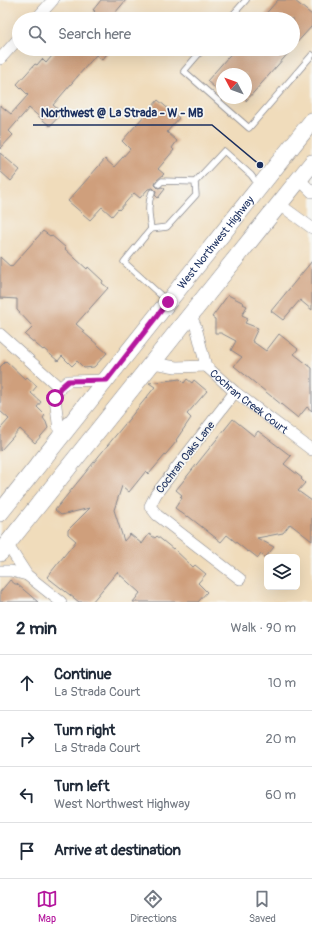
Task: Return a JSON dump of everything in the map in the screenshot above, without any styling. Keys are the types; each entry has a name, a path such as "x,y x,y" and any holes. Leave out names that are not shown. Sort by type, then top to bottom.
{"main road":[{"name":"West Northwest Highway","path":"0,513 312,121"},
{"path":"4,549 312,163"},
{"path":"260,188 279,204"}],"street":[{"path":"42,12 53,0"},
{"path":"0,59 12,46"},
{"path":"299,179 312,192"},
{"path":"279,204 310,224"},
{"name":"Cochran Creek Court","path":"191,316 196,327 206,366 235,392 312,450"},
{"path":"0,334 60,388"},
{"name":"Cochran Creek Court","path":"153,363 176,367 206,366"},
{"path":"60,439 55,398 60,388 68,381 107,380"},
{"name":"Cochran Oaks Lane","path":"235,392 156,494 150,506 157,515 240,579"},
{"path":"4,549 15,567 61,602"},
{"path":"0,571 15,567"}],"lane":[{"path":"235,12 246,0"},
{"path":"197,56 184,71 249,128 312,55"},
{"path":"168,302 124,262 151,229 167,227 196,195 196,182 224,151 251,175 260,188"},
{"path":"159,184 162,181 196,182"},
{"path":"151,229 148,211 149,200 152,192"}],"building":[{"path":"101,0 126,0 116,12 94,12 95,11 93,10"},
{"path":"278,0 294,0 312,15 312,26 300,39 300,12 267,12"},
{"path":"52,56 95,56 53,105 62,113 50,126 29,108 9,131 13,135 0,149 0,105 11,114 28,95 17,84 35,64 37,65 42,59 46,63"},
{"path":"97,56 105,56 102,60"},
{"path":"229,56 286,56 252,94 252,68 218,68"},
{"path":"216,71 216,89 207,81"},
{"path":"158,100 179,118 167,132 177,141 172,148 174,150 158,169 164,174 156,181 155,185 158,188 162,187 165,189 158,198 155,195 156,191 153,188 148,189 140,198 134,193 112,216 102,207 90,220 68,201 105,159 114,167 130,149 122,141"},
{"path":"0,153 20,170 11,181 0,171"},
{"path":"43,231 50,236 51,235 87,269 88,267 103,281 102,283 108,288 76,324 107,353 94,367 84,368 77,361 72,366 62,356 58,361 44,349 43,350 25,335 33,327 17,310 17,299 0,298 0,257 11,267"},
{"path":"312,261 312,310 300,300 283,320 271,311"},
{"path":"228,295 247,306 242,315 248,318 245,323 258,328 252,341 266,351 279,334 298,349 294,354 312,368 312,411 307,407 298,418 234,366 242,357 231,350 236,341 221,333 215,333 215,319 212,317"},
{"path":"6,361 25,379 27,377 37,386 31,393 41,402 37,407 45,415 43,418 48,428 35,443 20,429 0,451 0,429 9,419 0,411 0,367"},
{"path":"180,379 184,383 187,379 192,383 194,380 207,391 187,414 191,418 176,440 177,441 149,474 146,471 129,492 122,486 114,510 124,541 130,534 142,544 149,534 155,538 157,536 173,548 193,567 195,565 206,574 198,583 207,592 198,602 133,602 140,593 117,572 92,602 79,602 47,577 76,541 68,534 68,530 90,508 61,515 55,510 155,387 149,383"},
{"path":"233,419 254,436 258,431 291,456 284,464 302,478 301,479 305,483 298,491 312,501 312,541 290,524 283,533 257,538 274,547 268,554 264,554 264,557 261,554 258,558 227,535 221,542 188,516 187,517 175,508 182,498 180,497 182,495 176,490"},
{"path":"10,580 38,602 0,602 0,592"}],"place":[{"name":"Northwest @ La Strada - W - MB","path":"260,165"}],"route":[{"path":"55,398 60,388 68,381 107,380 168,302"}]}
